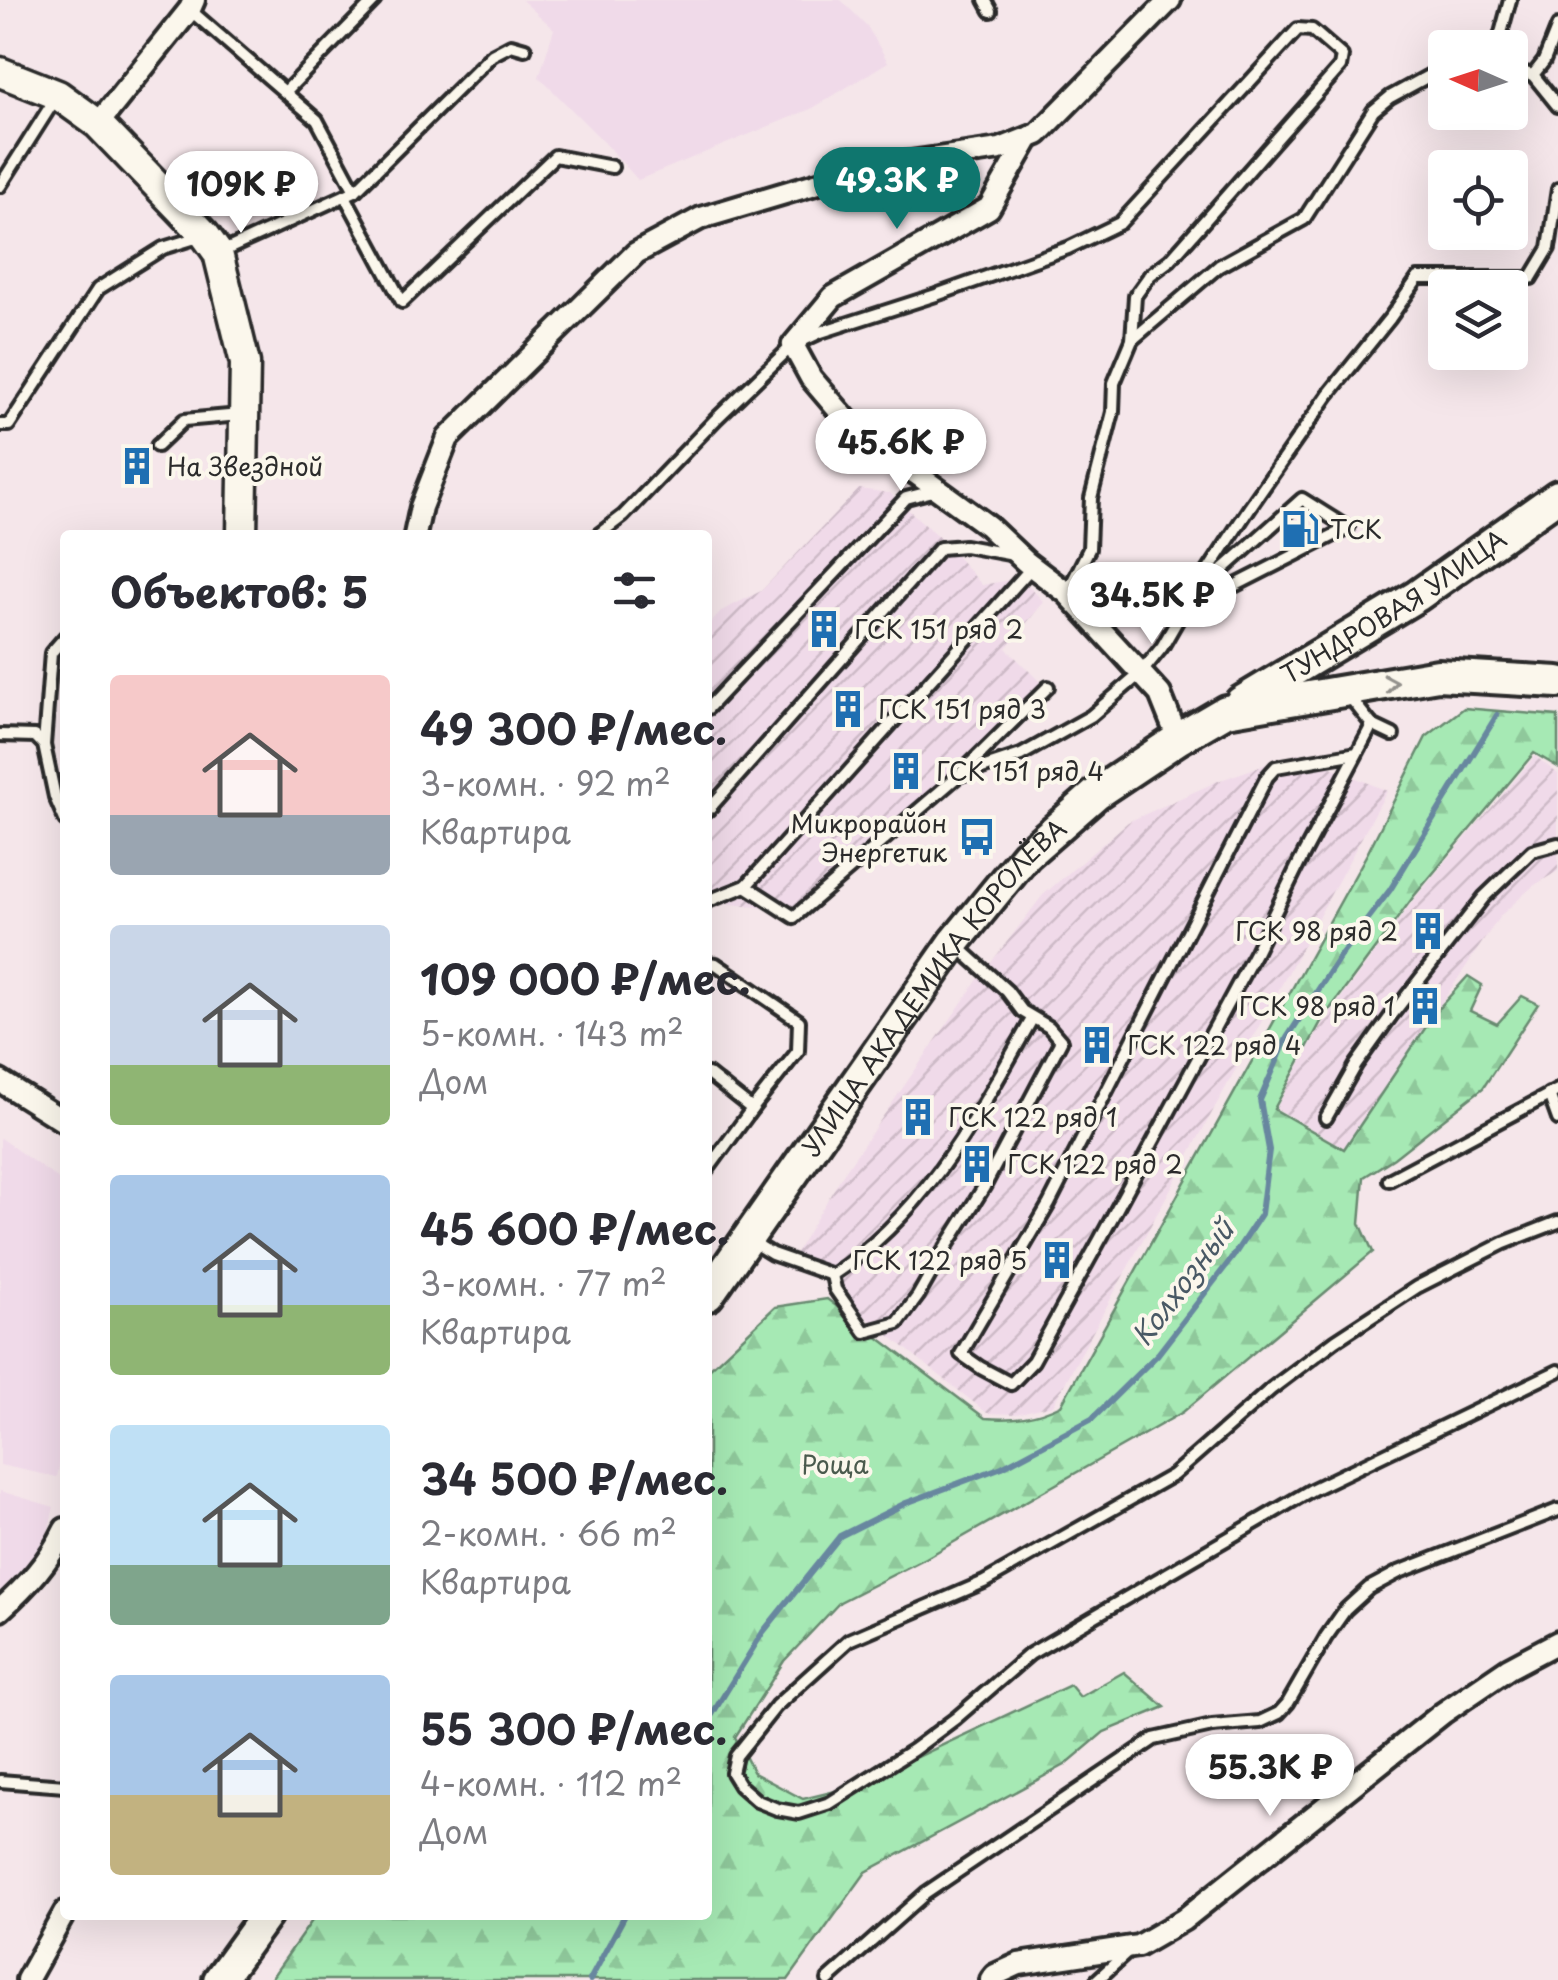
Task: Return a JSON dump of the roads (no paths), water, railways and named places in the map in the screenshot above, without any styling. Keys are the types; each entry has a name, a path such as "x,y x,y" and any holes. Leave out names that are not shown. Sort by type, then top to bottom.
{"main road":[{"name":"ТУНДРОВАЯ УЛИЦА","path":"1226,711 1418,596 1558,496"},
{"name":"УЛИЦА АКАДЕМИКА КОРОЛЁВА","path":"712,1290 954,943 1026,855 1097,793 1226,711 1438,675 1558,682"},
{"path":"220,1980 262,1920"}],"street":[{"path":"417,530 448,438 636,253 702,218 870,168 1000,149 1038,134 1170,0"},
{"path":"98,124 192,4"},
{"path":"0,72 58,95 98,124 212,244 246,363 242,530"},
{"path":"1029,138 989,208 833,297 793,345 811,378 863,439 988,526 1026,562 1067,592 1160,694 1178,739"},
{"path":"0,1080 60,1119"},
{"path":"0,1610 31,1582 60,1540"},
{"path":"991,1980 1019,1964 1134,1946 1183,1920 1443,1713 1509,1668 1558,1642"},
{"path":"27,1980 61,1920"}],"lane":[{"path":"285,92 375,0"},
{"path":"1502,30 1510,0"},
{"path":"192,4 317,120 402,302 555,156 612,167"},
{"path":"1533,76 1544,61 1558,26"},
{"path":"605,530 793,345 1068,248 1120,223 1298,28 1312,30 1342,56 1340,67 1134,296 1132,340 1114,383 1113,412 1091,498 1089,550 1067,592"},
{"path":"0,425 8,425 98,289 162,248 212,244 350,194 492,55 511,46 525,49"},
{"path":"1544,61 1558,60"},
{"path":"1528,74 1558,106"},
{"path":"1132,340 1218,266 1304,219 1373,111 1428,76"},
{"path":"0,186 58,95"},
{"path":"958,776 1021,754 1091,716 1141,674 1328,395 1418,278 1530,278 1549,248 1558,189"},
{"path":"157,446 184,420 246,415"},
{"path":"712,704 906,498 938,490"},
{"path":"1182,613 1348,528 1302,499 1189,600"},
{"path":"712,805 940,548 964,546 1026,562 746,886 712,899"},
{"path":"60,643 51,653 44,745 60,809"},
{"path":"746,886 794,917 958,776 1048,687"},
{"path":"1346,691 1372,725 1393,735"},
{"path":"1356,753 1276,767 1266,777 1050,1204 961,1354 981,1368 1010,1384 1033,1361 1256,951 1372,725"},
{"path":"0,735 35,736 44,745"},
{"path":"1326,1118 1390,1016 1484,897 1532,851 1558,844"},
{"path":"832,1275 835,1289 865,1332 898,1323 984,1187 1061,1041 1049,1026 1022,1011 954,943"},
{"path":"712,964 798,1020 798,1051 712,1164"},
{"path":"832,1275 859,1257 932,1183 1032,1019"},
{"path":"712,1077 752,1109"},
{"path":"1389,1180 1554,1092 1558,1119"},
{"path":"1558,1222 1504,1243 1417,1287 1336,1340 1272,1389 1173,1475 984,1582 849,1640 776,1706 736,1756 732,1773 757,1801 777,1809 799,1813 830,1803 914,1750 1030,1654 1313,1489 1558,1371"},
{"path":"748,1240 772,1254 832,1275"},
{"path":"828,1980 926,1893 1154,1740 1212,1726 1260,1722 1279,1713 1345,1610 1369,1588 1399,1572 1558,1510"},
{"path":"0,1780 60,1786"},
{"path":"1097,1980 1134,1946"}],"waterway":[{"name":"Колхозный","path":"712,1715 763,1632 840,1536 906,1503 1002,1467 1092,1419 1158,1354 1261,1214 1269,1150 1260,1100 1287,1038 1342,953 1390,890 1497,715"},
{"name":"Колхозный","path":"590,1980 622,1920"}],"place":[{"name":"На Звездной","path":"137,466"},
{"name":"ТСК","path":"1300,529"},
{"name":"ГСК 151 ряд 2","path":"824,629"},
{"name":"ГСК 151 ряд 3","path":"848,709"},
{"name":"ГСК 151 ряд 4","path":"906,771"},
{"name":"Микрорайон Энергетик","path":"977,837"},
{"name":"ГСК 98 ряд 2","path":"1428,931"},
{"name":"ГСК 98 ряд 1","path":"1425,1006"},
{"name":"ГСК 122 ряд 4","path":"1097,1045"},
{"name":"ГСК 122 ряд 1","path":"918,1117"},
{"name":"ГСК 122 ряд 2","path":"977,1164"},
{"name":"ГСК 122 ряд 5","path":"1057,1260"}],"park label":[{"name":"Роща","path":"835,1464"}]}
